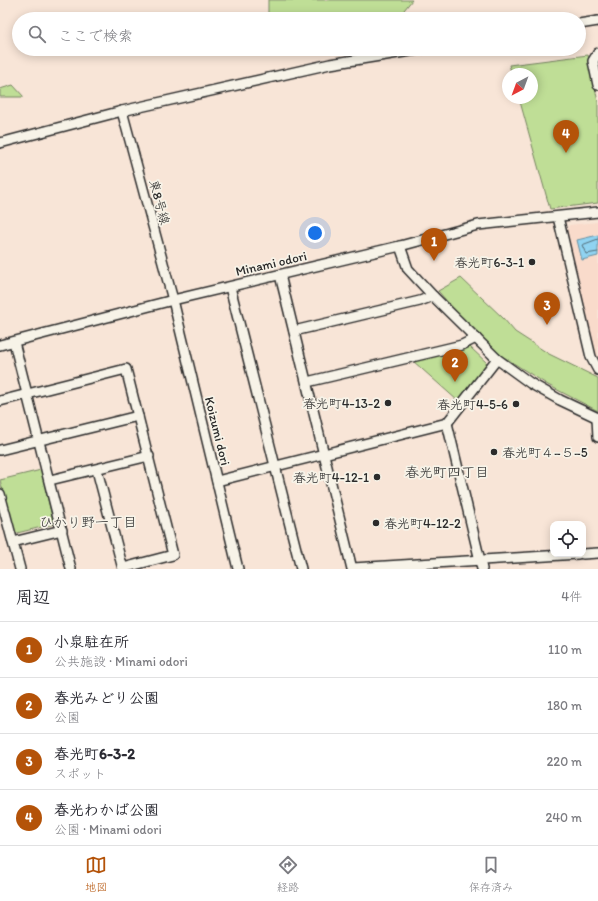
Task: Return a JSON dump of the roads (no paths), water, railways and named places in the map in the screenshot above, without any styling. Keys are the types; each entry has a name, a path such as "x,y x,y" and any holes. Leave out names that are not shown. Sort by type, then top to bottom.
{"street":[{"path":"586,23 598,21"},
{"path":"598,53 593,61 598,85"},
{"path":"0,144 122,111 330,64 380,56"},
{"name":"東8号線","path":"122,111 173,300"},
{"name":"Minami odori","path":"0,345 173,300 400,246 478,225 598,212"},
{"path":"558,217 591,357 598,370"},
{"path":"400,246 408,269 433,296 497,359 530,383 597,418 598,437"},
{"path":"280,275 353,568 550,556"},
{"path":"230,286 301,569"},
{"path":"294,331 420,301 433,296"},
{"name":"Koizumi dori","path":"173,300 238,569"},
{"path":"307,382 462,345 476,338"},
{"path":"14,342 40,440 71,569"},
{"path":"217,481 276,468 447,423 497,359"},
{"path":"0,401 126,369 173,555 123,569 97,470"},
{"path":"0,450 138,416"},
{"path":"447,423 482,569"},
{"path":"50,480 97,470 149,456"},
{"path":"0,494 20,569"},
{"path":"13,542 62,530"},
{"path":"586,554 598,553"}],"water":[{"path":"598,235 598,256 582,260 577,240"}],"place":[{"name":"春光わかば公園","path":"566,153"},
{"name":"小泉駐在所","path":"434,261"},
{"name":"春光町6-3-1","path":"532,262"},
{"name":"春光町6-3-2","path":"547,325"},
{"name":"春光みどり公園","path":"455,382"},
{"name":"春光町4-13-2","path":"388,403"},
{"name":"春光町4-5-6","path":"516,404"},
{"name":"春光町４−５−5","path":"494,452"},
{"name":"春光町4-12-1","path":"377,477"},
{"name":"春光町4-12-2","path":"376,523"}],"district":[{"name":"春光町四丁目","path":"447,472"},
{"name":"ひかり野一丁目","path":"88,522"}]}
